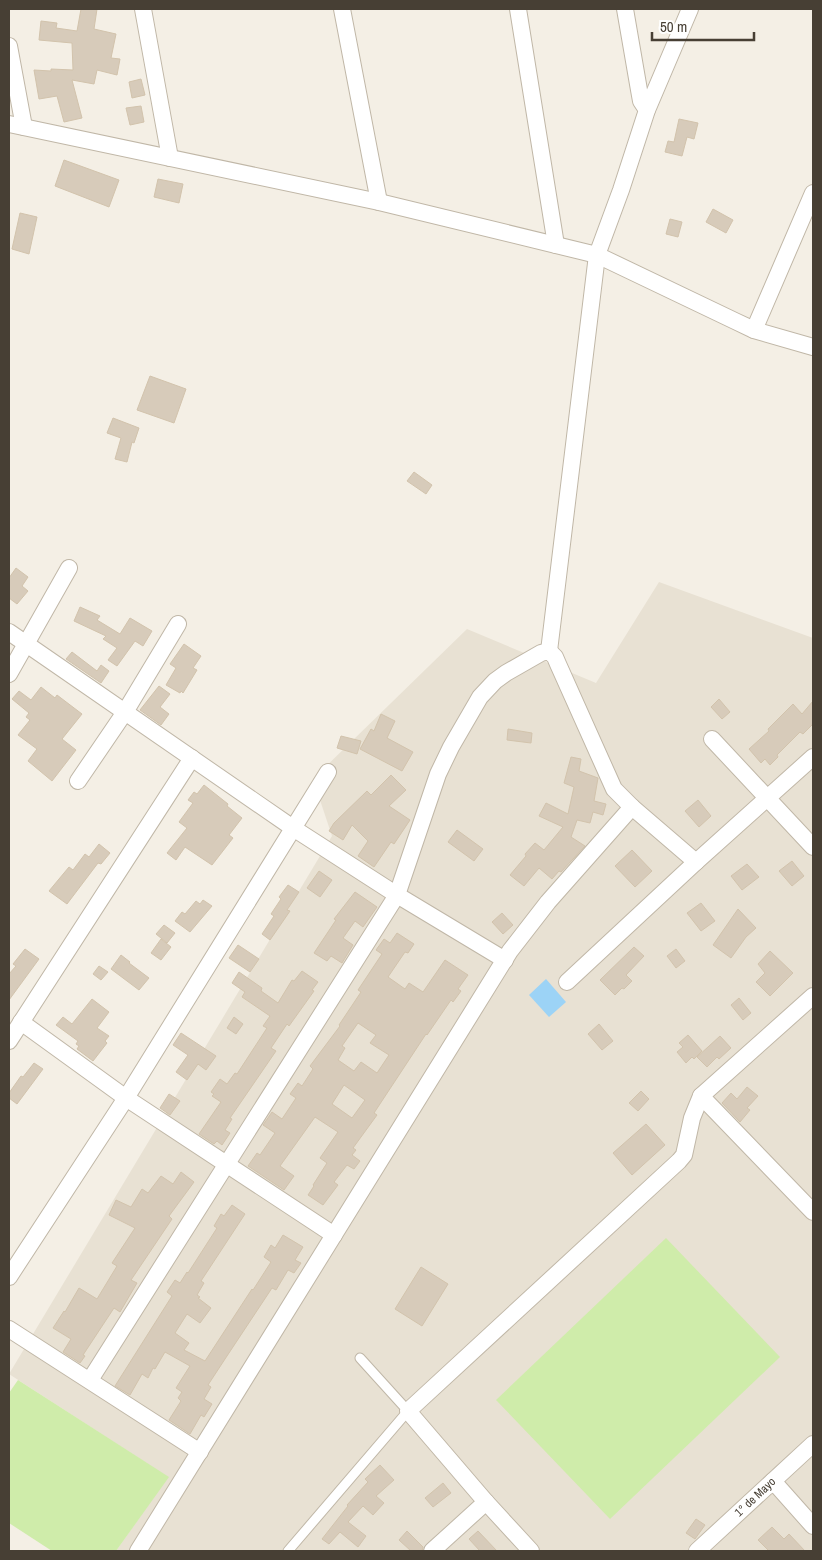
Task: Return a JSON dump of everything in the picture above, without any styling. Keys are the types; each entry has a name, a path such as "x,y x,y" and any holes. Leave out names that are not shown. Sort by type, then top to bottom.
{"street":[{"path":"143,9 170,158"},
{"path":"342,9 379,202"},
{"path":"518,9 556,245"},
{"path":"625,9 638,90 641,101 647,110"},
{"path":"549,651 597,255 647,110 690,9"},
{"path":"9,46 16,125 379,202 597,255 754,330 813,347"},
{"path":"754,330 813,193"},
{"path":"9,674 69,568"},
{"path":"78,782 125,712 178,624"},
{"path":"9,632 293,828 397,895 505,960"},
{"path":"549,651 555,657 614,789 696,862"},
{"path":"90,1380 397,895 438,774 451,747 480,697 494,681 506,673 535,656 549,651"},
{"path":"712,739 813,847"},
{"path":"567,982 813,757"},
{"path":"9,1041 192,758"},
{"path":"9,1277 126,1098 328,772"},
{"path":"138,1551 505,960 548,902 632,807"},
{"path":"531,1551 408,1411 679,1162 684,1155 692,1118 701,1096 813,996"},
{"path":"21,1022 126,1098 334,1235"},
{"path":"701,1096 813,1212"},
{"path":"9,1328 200,1452"},
{"name":"1° de Mayo","path":"697,1551 813,1444"},
{"path":"772,1481 813,1526"},
{"path":"432,1551 486,1502"}],"lane":[{"path":"288,1551 408,1411 360,1358"}],"shaded area":[{"path":"659,582 813,638 813,1551 116,1551 168,1477 9,1374 332,836 313,779 467,629 596,683"}],"green space":[{"path":"666,1238 780,1357 610,1519 496,1400"},
{"path":"18,1380 169,1477 116,1551 52,1551 9,1523 9,1393"}],"water":[{"path":"546,979 566,1002 549,1017 529,995"}],"building":[{"path":"81,9 97,9 94,29 116,34 111,58 120,59 117,75 97,70 94,84 72,80 82,118 64,122 57,96 39,99 34,70 73,70 72,43 39,40 41,21 57,23 56,28 77,31"},
{"path":"141,79 145,95 132,98 129,82"},
{"path":"141,106 144,122 130,125 126,108"},
{"path":"679,119 698,123 694,139 687,137 682,156 665,152 668,141 674,142"},
{"path":"64,160 119,180 109,207 55,186"},
{"path":"158,179 183,184 179,203 154,197"},
{"path":"713,209 733,220 726,233 706,222"},
{"path":"20,213 37,217 29,254 12,249"},
{"path":"670,219 682,222 678,237 666,234"},
{"path":"150,376 186,389 174,423 137,410"},
{"path":"113,418 139,428 134,443 132,442 127,462 115,459 121,438 107,433"},
{"path":"414,472 432,485 426,494 407,481"},
{"path":"16,568 28,577 22,586 28,591 17,604 9,598 9,578"},
{"path":"80,607 100,616 97,620 120,634 130,618 152,631 143,646 135,641 117,666 108,660 117,648 103,639 106,636 74,621"},
{"path":"184,644 201,656 193,668 197,670 183,693 181,691 180,693 166,685 176,668 170,664"},
{"path":"72,652 97,671 101,665 109,671 101,683 66,659"},
{"path":"159,686 170,694 160,707 169,714 161,725 140,710"},
{"path":"41,687 55,698 57,695 82,714 62,739 76,750 52,781 28,761 37,749 18,735 30,720 26,717 29,713 12,699 19,691 31,700"},
{"path":"719,699 730,712 722,719 711,707"},
{"path":"813,701 813,724 803,734 800,732 777,755 778,757 770,765 765,759 761,763 749,749 769,731 768,729 793,704 802,714"},
{"path":"381,714 395,721 387,738 413,752 402,771 360,749 371,729 374,731"},
{"path":"508,729 532,733 531,743 507,740"},
{"path":"341,736 361,741 357,754 337,748"},
{"path":"571,757 581,759 579,771 598,778 594,801 606,804 603,815 593,812 590,823 577,820 571,837 585,846 561,872 559,871 552,879 539,868 524,886 510,875 535,843 544,850 563,827 539,816 546,803 568,814 574,787 564,783"},
{"path":"391,775 406,790 389,806 410,820 394,844 391,842 374,867 358,856 368,841 352,825 343,840 329,831 334,823 367,791 371,795"},
{"path":"204,785 242,818 229,835 233,838 212,865 185,847 176,860 167,853 187,828 179,822 193,803 188,800 194,792 197,794"},
{"path":"698,800 711,816 699,827 685,811"},
{"path":"457,830 483,849 474,861 448,842"},
{"path":"99,844 110,853 101,864 98,863 67,904 49,891 69,867 73,870 85,854 89,857"},
{"path":"632,850 652,871 635,887 615,866"},
{"path":"792,861 804,876 792,886 779,871"},
{"path":"747,864 759,877 742,890 731,876"},
{"path":"319,871 332,880 320,897 307,888"},
{"path":"288,885 299,892 287,910 290,911 270,940 262,934 274,916 271,914 281,899 279,897"},
{"path":"355,892 377,907 363,927 355,921 343,938 353,945 342,963 331,956 327,961 314,953 336,920 334,919"},
{"path":"203,900 212,906 190,932 175,921 182,912 185,914 196,901 200,904"},
{"path":"701,903 715,921 701,931 687,913"},
{"path":"738,909 756,928 746,937 731,958 713,945"},
{"path":"502,913 513,925 503,934 492,922"},
{"path":"164,925 175,933 167,943 156,934"},
{"path":"397,933 414,944 408,953 405,952 388,977 405,989 409,983 423,992 445,960 468,975 458,989 461,991 453,1002 451,1000 426,1034 374,1113 377,1115 353,1148 356,1150 352,1155 360,1161 354,1169 347,1165 334,1182 338,1185 323,1205 308,1195 327,1163 320,1158 338,1132 315,1117 280,1166 294,1176 284,1190 248,1166 257,1153 260,1155 275,1133 263,1125 272,1112 282,1119 296,1098 290,1094 298,1083 302,1086 313,1069 310,1066 340,1026 361,992 358,990 382,954 376,950 384,939 390,943","holes":["358,1023 376,1035 370,1043 389,1055 377,1073 361,1062 354,1071 338,1060 345,1048 342,1046","344,1085 365,1100 352,1118 332,1104"]},
{"path":"161,939 171,947 161,960 151,953"},
{"path":"238,945 259,959 250,972 229,958"},
{"path":"634,947 644,956 626,975 632,981 615,995 600,980"},
{"path":"25,949 39,959 9,1000 9,974 16,966 13,964"},
{"path":"676,949 685,961 676,968 667,956"},
{"path":"770,951 793,973 770,996 756,982 765,973 758,964"},
{"path":"121,955 149,978 139,990 111,969"},
{"path":"99,966 108,972 101,980 93,974"},
{"path":"302,971 318,982 312,990 314,991 289,1026 287,1024 271,1048 276,1051 230,1118 232,1119 225,1130 230,1133 222,1145 217,1141 214,1144 199,1134 221,1102 212,1096 214,1094 211,1092 220,1079 227,1084 235,1073 237,1074 267,1028 263,1026 270,1016 242,997 245,992 232,983 239,972 262,988 261,991 278,1003 292,980 294,981"},
{"path":"739,998 751,1013 743,1020 731,1005"},
{"path":"92,999 109,1012 97,1028 109,1036 105,1041 107,1043 93,1061 77,1049 79,1046 76,1044 78,1041 56,1025 63,1017 72,1024"},
{"path":"234,1017 243,1024 236,1034 227,1028"},
{"path":"599,1024 613,1041 602,1050 588,1034"},
{"path":"181,1033 216,1056 206,1070 198,1064 187,1080 176,1072 188,1055 173,1045"},
{"path":"688,1035 702,1051 694,1059 692,1057 686,1063 677,1052 683,1047 679,1043"},
{"path":"720,1036 731,1048 719,1059 717,1057 707,1067 697,1057"},
{"path":"34,1063 43,1069 17,1104 9,1098 9,1093 21,1076 23,1077"},
{"path":"747,1087 758,1096 747,1108 750,1110 740,1122 722,1103 731,1093 737,1099"},
{"path":"641,1091 649,1099 638,1111 629,1103"},
{"path":"169,1094 180,1101 170,1115 160,1108"},
{"path":"646,1124 665,1145 632,1175 613,1153"},
{"path":"181,1172 194,1182 169,1216 172,1219 131,1280 137,1283 120,1312 114,1308 83,1355 85,1356 80,1363 63,1352 71,1339 53,1328 79,1288 97,1299 117,1266 112,1263 135,1228 109,1215 116,1200 131,1207 142,1189 148,1193 161,1176 173,1184"},
{"path":"232,1205 245,1214 201,1281 204,1283 197,1295 200,1297 198,1298 211,1308 200,1323 187,1314 175,1333 189,1343 184,1350 205,1361 271,1262 264,1257 271,1245 275,1248 283,1235 303,1247 295,1260 301,1263 294,1273 288,1270 276,1290 272,1288 208,1385 211,1387 204,1399 212,1404 204,1417 201,1415 190,1434 169,1420 181,1401 178,1398 182,1392 176,1388 190,1366 165,1352 148,1378 142,1374 130,1395 115,1386 172,1296 167,1292 175,1280 180,1283 188,1273 217,1228 214,1226 221,1214 224,1216"},
{"path":"421,1267 448,1284 422,1326 395,1309"},
{"path":"380,1465 394,1480 376,1496 384,1503 373,1515 363,1506 348,1522 366,1536 358,1547 340,1532 329,1544 322,1539 347,1505 368,1482 365,1479"},
{"path":"443,1483 451,1493 433,1507 425,1498"},
{"path":"696,1519 705,1525 695,1539 686,1533"},
{"path":"772,1527 784,1539 789,1534 805,1551 769,1551 758,1540"},
{"path":"407,1531 423,1547 422,1551 411,1551 399,1540"},
{"path":"478,1531 497,1551 480,1551 469,1539"}]}
